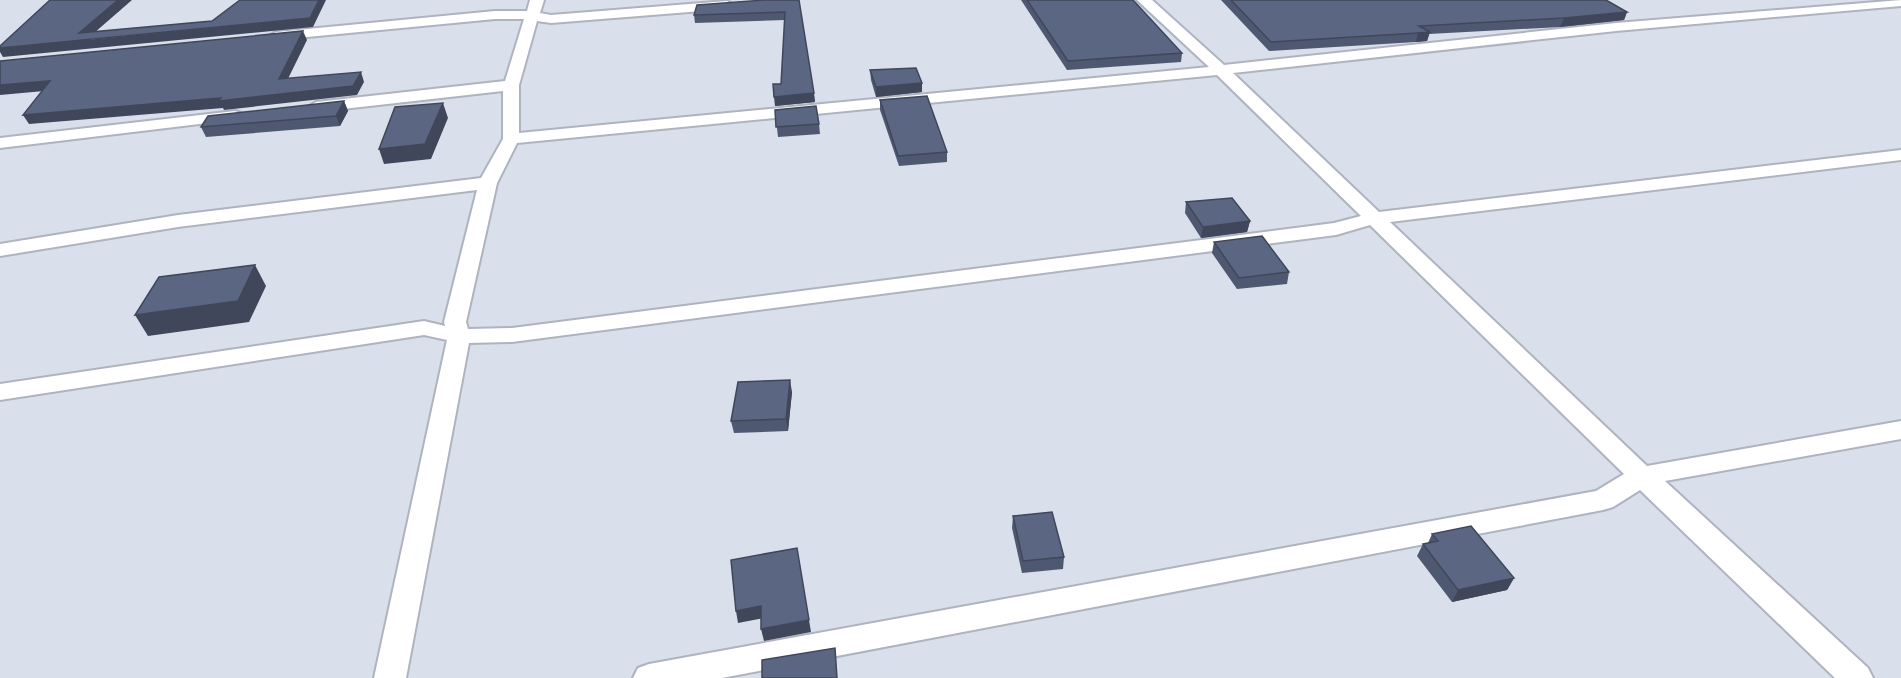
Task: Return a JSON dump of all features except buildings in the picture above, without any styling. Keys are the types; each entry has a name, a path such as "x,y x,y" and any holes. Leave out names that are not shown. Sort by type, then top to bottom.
{"lane":[{"path":"1143,0 1221,70 1642,476 1857,678"},
{"path":"511,139 1221,70 1616,27 1901,2"},
{"path":"260,38 495,15 533,8 551,19 736,4"},
{"path":"1745,4 1770,15"},
{"path":"390,678 459,336 455,322 488,183 511,139 511,85 533,8"},
{"path":"297,109 511,85"},
{"path":"0,142 250,114"},
{"path":"0,392 423,328 459,336 512,335 1336,229 1374,218 1901,155"},
{"path":"0,250 178,222 488,183"},
{"path":"649,678 1603,500 1642,476 1901,430"}]}
